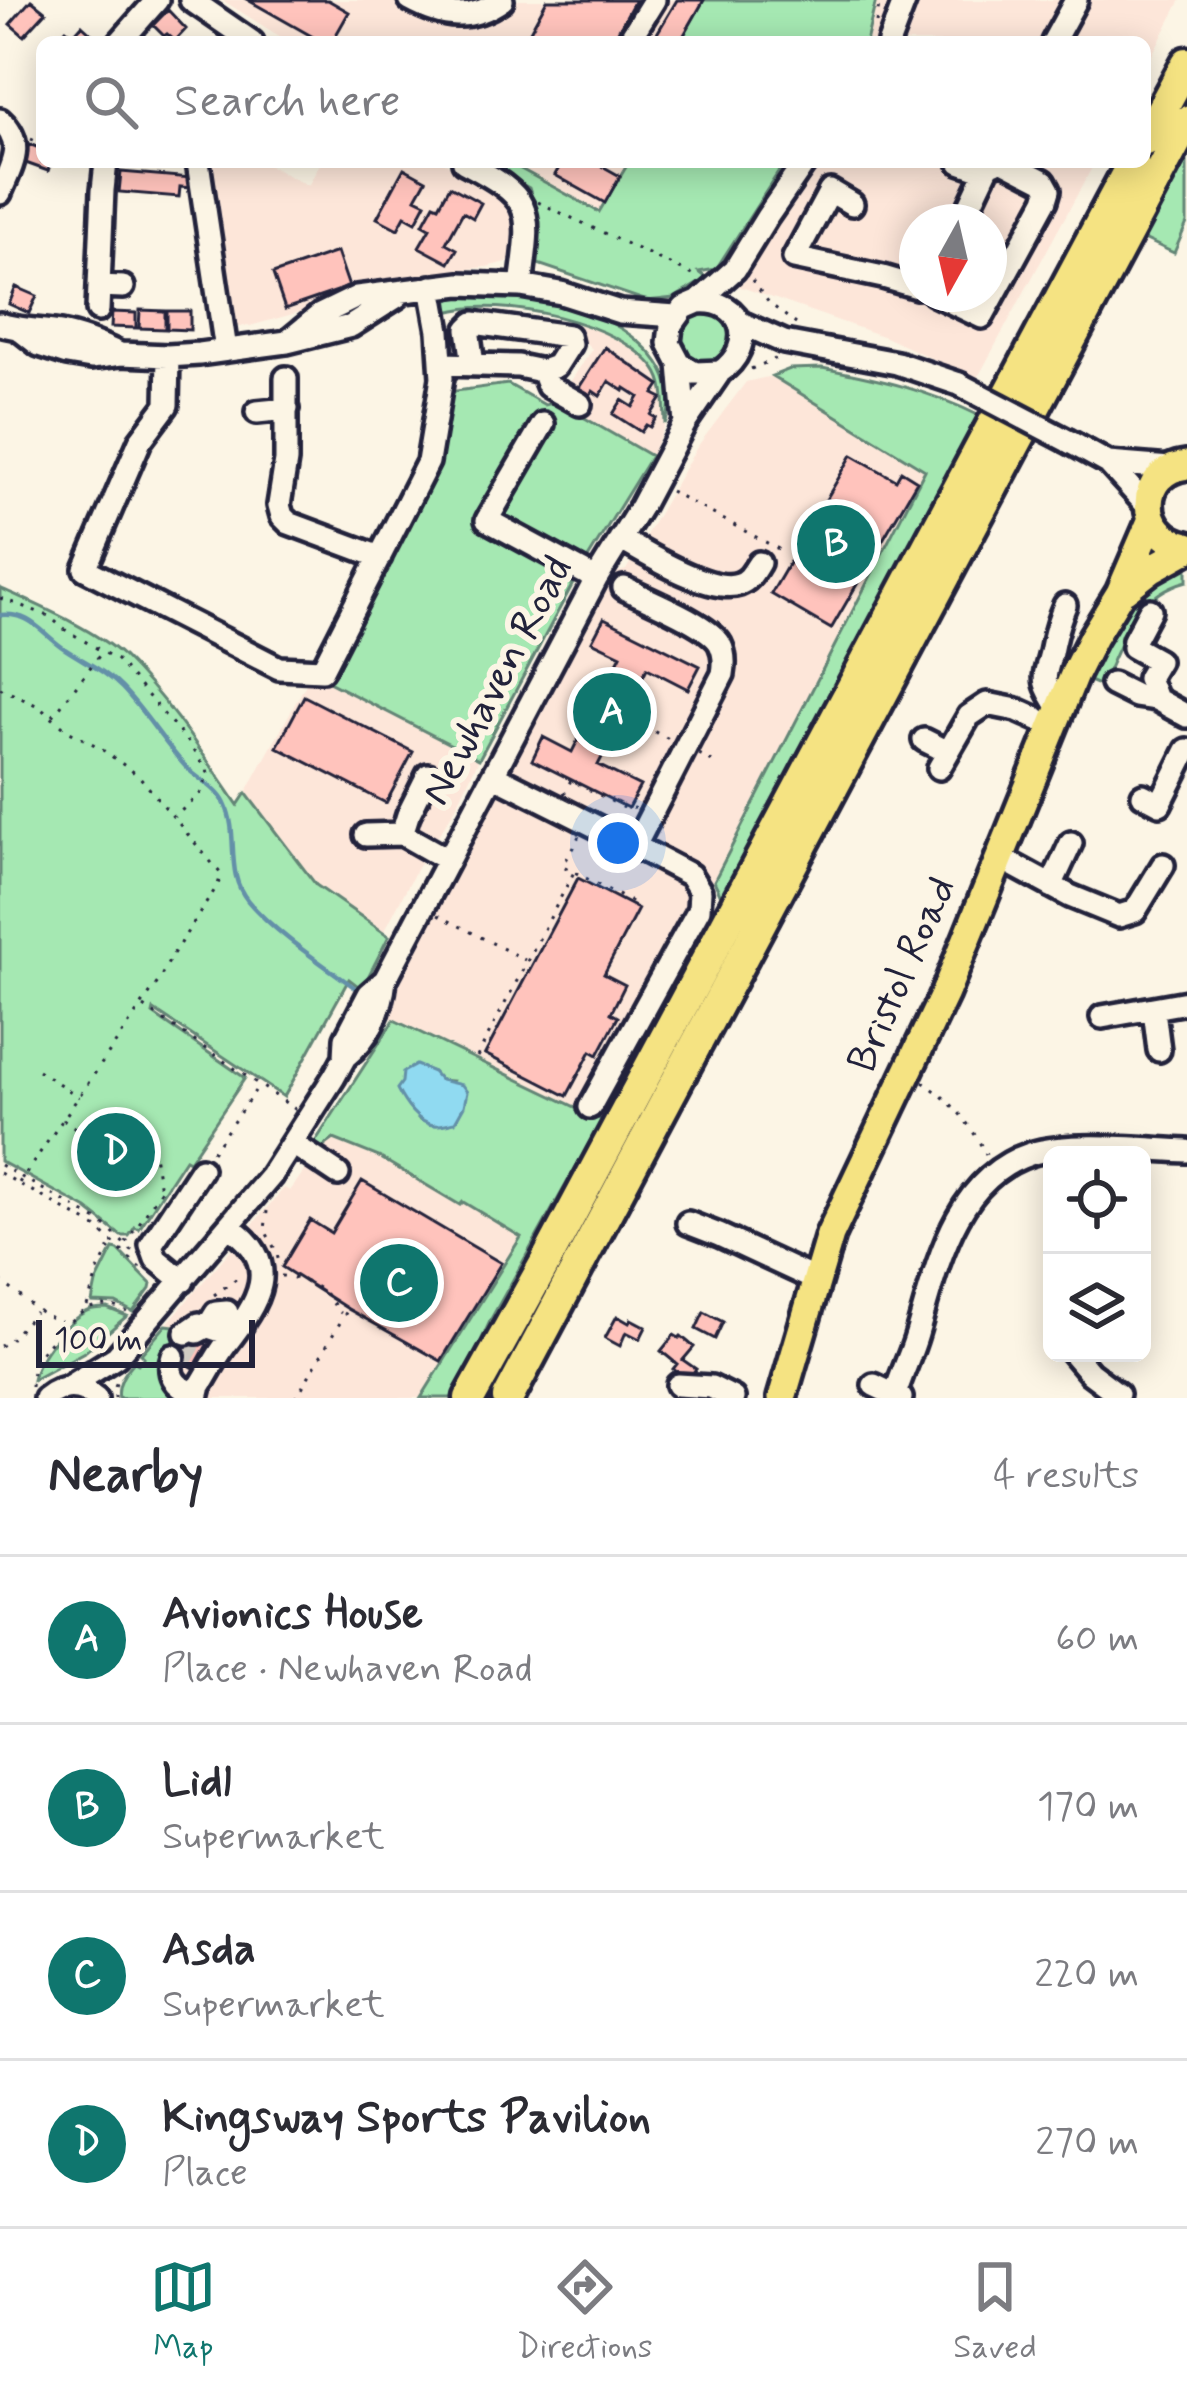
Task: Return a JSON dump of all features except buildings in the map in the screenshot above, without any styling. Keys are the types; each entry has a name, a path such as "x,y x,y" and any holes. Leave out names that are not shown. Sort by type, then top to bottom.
{"highway":[{"path":"1151,129 1187,63"},
{"path":"508,1398 1187,121"},
{"path":"470,1398 1130,168"}],"main road":[{"name":"Bristol Road","path":"782,1398 830,1235 945,993 1093,637 1120,593 1150,515 1154,486 1182,465"},
{"path":"1150,515 1157,531 1187,548"},
{"name":"Bristol Road","path":"1120,593 1187,548"}],"street":[{"path":"120,33 157,0"},
{"path":"191,0 243,36"},
{"path":"410,0 454,16 472,16 502,0"},
{"path":"632,36 654,0"},
{"path":"891,36 904,0"},
{"path":"1056,36 1076,0"},
{"path":"0,120 16,139 0,193"},
{"path":"98,310 106,168"},
{"path":"199,168 226,350"},
{"path":"474,168 513,191 522,205 527,232 521,286"},
{"path":"729,365 742,345 735,316 742,272 767,217 802,168"},
{"path":"973,204 995,168"},
{"path":"1007,168 1047,184 1049,190 1007,272"},
{"path":"852,204 830,191 794,258 899,283"},
{"path":"685,423 669,334 684,308 742,272"},
{"path":"10,327 39,345 67,354 168,356 287,342 351,326 404,292 492,284 561,293 620,312 676,316"},
{"path":"99,286 123,287"},
{"path":"168,356 167,405 140,441 85,569 279,668 322,670 428,462 442,364 431,287"},
{"path":"698,302 708,301 735,316 959,384 1108,463 1150,515"},
{"path":"620,312 695,373 729,365 792,334"},
{"path":"442,364 542,371 556,366 570,344 568,336 475,323 468,329 473,364"},
{"name":"Newhaven Road","path":"36,1390 68,1387 116,1357 230,1228 293,1144 345,1057 360,1044 383,1001 385,980 596,579 685,423 729,365"},
{"path":"542,371 548,386 580,404"},
{"path":"286,378 282,516 289,523 380,557"},
{"path":"257,412 287,409"},
{"path":"543,424 487,520 596,579"},
{"path":"1108,463 1182,465"},
{"path":"620,539 715,585 735,586 749,579 759,563"},
{"path":"624,588 715,636 725,661 723,674 634,846"},
{"path":"924,740 944,760 969,716 987,704 1057,718 1044,673 1065,605"},
{"path":"1150,610 1132,647 1158,661 1148,678 1156,699"},
{"path":"1112,684 1187,716"},
{"path":"1143,795 1160,804 1187,750"},
{"path":"493,775 690,874 700,891 699,909 590,1107"},
{"path":"402,834 429,776"},
{"path":"366,835 402,834 448,860"},
{"path":"1051,886 1071,843"},
{"path":"1000,858 1119,916 1135,911 1163,865"},
{"path":"1102,1017 1187,1002"},
{"path":"1154,1010 1159,1049"},
{"path":"293,1144 338,1174"},
{"path":"1151,1151 1187,1150"},
{"path":"874,1385 898,1397 938,1263 971,1195 1009,1163 1043,1151"},
{"path":"182,1281 156,1259 151,1245 201,1169"},
{"path":"688,1223 816,1280"},
{"path":"187,1380 211,1330 261,1287 260,1264 249,1244 230,1228"},
{"name":"Newhaven Road","path":"99,1398 116,1357"},
{"path":"1082,1362 1118,1394"},
{"path":"678,1385 711,1387 733,1398"},
{"path":"68,1387 99,1398"}],"path":[{"path":"876,21 880,0"},
{"path":"522,205 540,201 710,281"},
{"path":"742,272 792,334"},
{"path":"668,490 786,553"},
{"path":"0,598 50,616 122,664 186,740 208,771 207,782 173,817"},
{"path":"52,718 102,652"},
{"path":"0,688 38,706 139,776 218,868 220,880 143,1006 21,1180"},
{"path":"633,721 674,742"},
{"path":"690,750 716,763"},
{"path":"557,808 571,780 626,809 655,806"},
{"path":"587,823 562,866 637,905"},
{"path":"477,1057 574,872"},
{"path":"437,915 527,961"},
{"path":"143,1006 310,1118"},
{"path":"38,1070 80,1098"},
{"path":"908,1072 947,1097 972,1128 994,1173"},
{"path":"201,1169 255,1091"},
{"path":"62,1118 91,1139 107,1114 152,1143 159,1184 164,1187 125,1244"},
{"path":"0,1165 21,1180 88,1222 145,1269 116,1235 86,1213 21,1180 0,1173"},
{"path":"265,1208 265,1230 278,1253 276,1276 294,1277 328,1297 335,1310 345,1315"},
{"path":"87,1308 116,1235"},
{"path":"0,1280 47,1318 68,1323"},
{"path":"36,1390 34,1365 40,1351 87,1308 112,1305 134,1318"},
{"path":"296,1398 348,1309"},
{"path":"0,1346 36,1310"}],"shaded area":[{"path":"222,0 1181,0 1151,57 1151,36 279,36"},
{"path":"212,168 274,168 308,186 318,168 454,168 490,188 505,201 517,222 517,248 511,261 359,285 307,310 229,327"},
{"path":"519,168 1092,168 977,379 885,337 741,287 700,257 600,213"},
{"path":"580,322 623,341 659,373 665,424 651,456 557,402 592,349 576,333"},
{"path":"772,376 925,470 714,881 602,1120 383,1014 494,785 591,604 611,574 626,570 697,447 746,382"},
{"path":"312,673 479,759 384,932 316,885 246,793"},
{"path":"334,1139 379,1157 533,1243 455,1398 119,1398 126,1371 134,1362 138,1364 144,1357 141,1354 284,1188 290,1191 319,1150"}],"green space":[{"path":"704,0 876,0 867,36 683,36"},
{"path":"1187,151 1187,223 1174,253 1142,238"},
{"path":"493,168 519,168 599,212 625,168 781,168 716,269 699,272 707,278 674,298 647,301 538,264 540,222 529,188"},
{"path":"510,294 579,308 640,343 666,379 670,400 665,424 659,375 639,352 616,338 528,311 470,308 447,312 448,300 464,295"},
{"path":"706,311 725,319 733,338 725,357 706,365 687,357 679,338 687,319"},
{"path":"822,368 903,386 980,416 723,900 714,881 925,470 772,376 790,369"},
{"path":"508,384 545,405 557,402 651,456 577,576 479,759 329,682 429,488 448,392"},
{"path":"1187,549 1187,581 1154,597 1142,609 1123,637 1101,686 1074,675 1120,593"},
{"path":"0,588 81,627 123,656 169,709 238,805 246,793 316,885 389,936 366,981 358,986 349,979 284,1097 154,1010 153,1014 245,1078 189,1161 185,1159 139,1229 135,1227 129,1236 121,1236 87,1209 0,1161"},
{"path":"394,1020 602,1120 491,1319 455,1398 421,1398 521,1237 379,1157 334,1139 319,1150 315,1142","holes":["416,1066 440,1080 451,1081 419,1119 398,1089"]},
{"path":"113,1249 151,1284 133,1312 116,1303 92,1302"},
{"path":"107,1308 127,1316 86,1351 33,1380 47,1351 71,1322 89,1310"},
{"path":"166,1325 182,1327 161,1362 161,1378 173,1398 119,1398 125,1374 144,1357 141,1354"}],"water":[{"path":"416,1065 440,1080 462,1085 467,1092 455,1122 428,1124 403,1100 397,1089 403,1072"}],"waterway":[{"path":"0,615 27,620 122,688 186,767 222,798 229,816 236,878 248,901 284,936 354,987"}],"tunnel":[{"path":"181,1361 194,1338"}],"place":[{"name":"Lidl","path":"836,544"},
{"name":"Avionics House","path":"612,712"},
{"name":"Kingsway Sports Pavilion","path":"116,1152"},
{"name":"Asda","path":"399,1283"}]}
